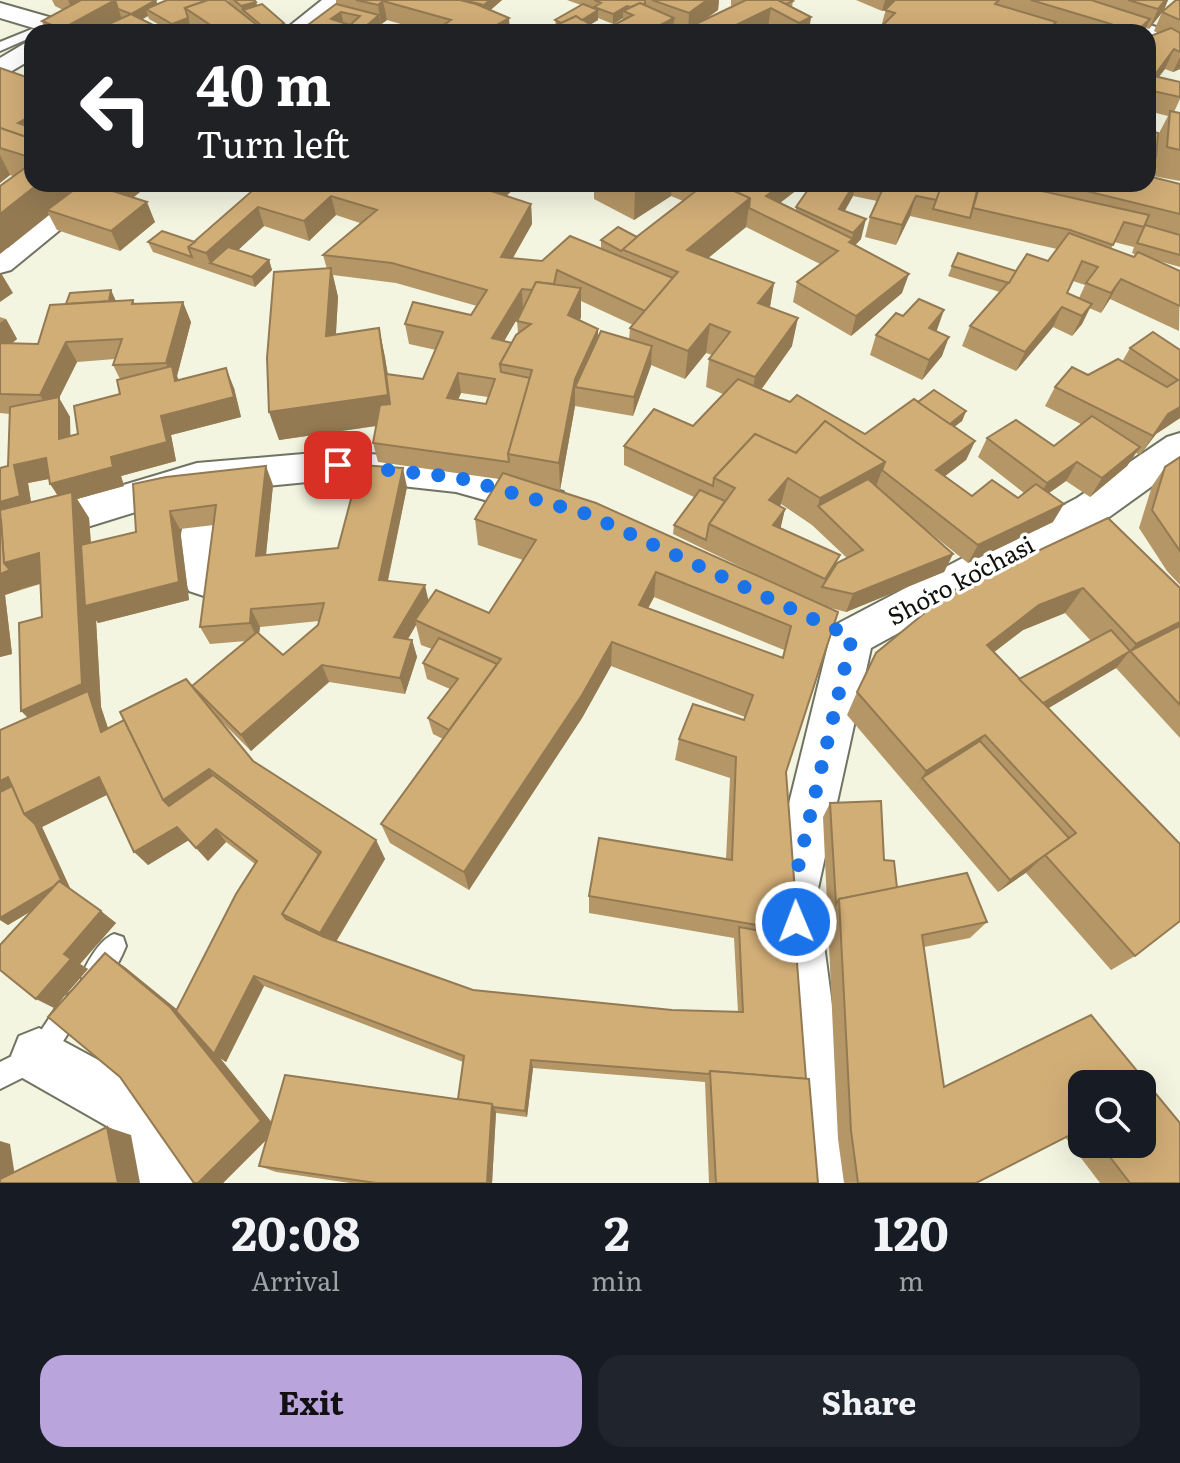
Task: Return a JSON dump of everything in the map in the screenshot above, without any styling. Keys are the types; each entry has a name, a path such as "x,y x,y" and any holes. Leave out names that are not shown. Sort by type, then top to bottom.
{"street":[{"path":"306,24 338,0"},
{"path":"1048,0 1119,24"},
{"path":"0,10 33,24"},
{"path":"62,24 86,14"},
{"path":"0,70 24,53"},
{"path":"0,263 91,192"},
{"name":"Shoʻro koʻchasi","path":"826,1183 792,893 838,630 1102,520 1180,447"},
{"path":"0,538 199,499 338,465 456,477 587,514"},
{"path":"199,499 204,579"},
{"path":"20,1066 132,1109 170,1183"}],"lane":[{"path":"0,47 24,38"},
{"path":"20,1066 114,946"}],"building":[{"path":"81,0 115,0 71,24 42,21"},
{"path":"115,0 156,0 131,14 118,9"},
{"path":"167,0 208,0 185,8 188,18 172,24 146,9"},
{"path":"208,0 225,0 256,24 209,24 185,8"},
{"path":"234,0 254,0 256,2 241,6"},
{"path":"356,0 460,0 509,18 498,24 445,24 451,20 383,1 378,5"},
{"path":"463,0 490,0 484,5"},
{"path":"594,0 645,0 645,5 627,6 613,14 594,7 601,3"},
{"path":"652,0 707,0 689,13"},
{"path":"746,0 778,0 811,17 799,23 771,8 738,24 696,24"},
{"path":"895,0 999,0 995,4 1056,22 884,24 895,13 885,10"},
{"path":"1031,0 1091,0 1150,19 1145,24 1111,24"},
{"path":"1128,0 1165,0 1158,9"},
{"path":"1180,0 1180,20 1162,12"},
{"path":"640,3 674,18 662,24 616,24 633,15 623,11"},
{"path":"262,4 284,23 260,24 243,10"},
{"path":"336,4 379,15 368,24 351,24 360,16 341,12 331,19 347,24 309,24"},
{"path":"583,4 598,10 582,20 576,16 561,23 555,20"},
{"path":"131,14 151,24 109,24"},
{"path":"576,16 590,24 558,24"},
{"path":"1171,28 1180,33 1180,52 1174,49 1156,73 1156,34"},
{"path":"0,68 24,76 24,120 18,123 24,125 24,136 0,128"},
{"path":"1156,76 1180,82 1180,97 1156,92"},
{"path":"1170,111 1180,113 1180,150 1167,147"},
{"path":"0,128 24,136 24,156 0,148"},
{"path":"24,169 24,192 28,192 0,214 0,186"},
{"path":"1156,178 1180,184 1180,214 1091,192 1156,192"},
{"path":"71,192 115,192 147,202 111,231 47,210"},
{"path":"251,192 494,192 531,204 501,257 542,261 570,236 673,278 645,311 557,270 554,284 536,282 532,290 522,289 492,338 512,343 500,364 501,372 530,378 508,454 509,462 373,443 380,405 390,404 386,374 423,379 443,332 405,324 413,302 471,315 487,290 392,263 323,255 377,210 331,196 304,221 258,207 206,253 188,247","holes":["458,373 495,379 486,404 447,398"]},
{"path":"695,192 737,192 750,198 687,250 774,283 758,303 798,318 755,377 709,359 730,332 710,324 688,351 630,328 678,272 621,249"},
{"path":"736,192 771,192 766,196 853,239 849,242 909,274 856,316 797,282 838,251 749,208 750,198"},
{"path":"806,192 849,192 839,209 866,219 853,233 796,207"},
{"path":"881,192 940,192 937,200 916,196 902,225 870,217"},
{"path":"939,192 977,192 970,218 933,209"},
{"path":"978,192 1046,192 1149,215 1144,227 1124,222 1113,245 1070,230 973,208"},
{"path":"1145,225 1180,235 1180,255 1137,243"},
{"path":"618,227 637,237 621,251 601,240"},
{"path":"162,231 195,242 188,247 192,257 148,242"},
{"path":"1069,233 1134,257 1138,252 1180,271 1180,306 1121,279 1111,293 1086,283 1098,267 1082,261 1067,293 1092,304 1082,316 1062,307 1025,352 970,326 1008,283 1027,254 1048,261"},
{"path":"228,247 269,260 252,277 210,263"},
{"path":"958,253 1016,271 1009,283 952,266"},
{"path":"331,268 326,336 379,328 388,395 269,412 267,358 274,272"},
{"path":"536,282 581,288 568,315 598,329 575,379 559,463 508,454 532,370 500,364 516,335 531,324 517,321"},
{"path":"111,290 109,301 66,304 70,293"},
{"path":"919,299 944,310 929,328 949,337 929,360 876,335 896,313 903,316"},
{"path":"133,300 132,304 183,302 166,363 113,365 122,339 66,342 40,395 0,394 0,343 38,344 50,305"},
{"path":"601,331 652,346 634,397 575,387"},
{"path":"1153,332 1180,350 1180,407 1168,414 1153,436 1055,387 1072,367 1088,375 1118,359 1167,387 1178,380 1130,348"},
{"path":"172,366 175,381 226,368 234,397 161,416 167,442 111,457 113,467 50,484 46,458 14,465 20,496 0,502 0,468 8,466 10,407 59,397 59,439 78,434 74,406 120,394 117,380"},
{"path":"738,379 790,402 797,395 865,434 914,399 975,441 936,470 972,496 992,480 1018,498 1036,484 1064,504 978,545 882,470 885,462 825,421 796,453 755,434 714,478 713,486 624,446 654,409 693,426"},
{"path":"934,390 966,411 950,424 918,402"},
{"path":"1092,416 1140,447 1102,478 1077,462 1047,483 987,438 1016,420 1054,446"},
{"path":"825,421 885,462 820,498 788,478 769,500 785,509 773,525 840,555 825,579 709,524 735,488 714,478 755,434 796,453"},
{"path":"1180,457 1180,551 1152,510 1165,467"},
{"path":"360,465 403,468 379,580 425,585 394,637 412,640 400,678 322,665 241,735 192,686 257,632 283,655 318,625 324,603 251,609 250,623 200,627 216,505 170,511 179,582 85,606 81,545 136,532 133,484 166,477 266,466 256,556 338,548"},
{"path":"503,473 596,503 838,612 786,772 798,932 589,896 599,838 732,860 736,757 679,739 693,704 744,720 753,695 612,642 582,695 464,872 381,824 501,659 415,620 436,590 489,613 536,540 475,519","holes":["656,572 791,626 783,658 639,605"]},
{"path":"868,479 953,554 853,594 822,587 837,563 863,550 818,506"},
{"path":"700,490 725,501 709,524 706,540 674,525"},
{"path":"72,492 82,684 21,711 19,623 42,617 39,553 4,563 0,510"},
{"path":"1108,518 1180,588 1180,622 1136,644 1083,588 1039,605 987,645 1180,844 1180,921 1135,956 1045,855 1076,833 985,735 926,771 857,692 876,653 950,592"},
{"path":"0,520 4,563 10,570 0,574"},
{"path":"1180,626 1180,705 1130,651"},
{"path":"1111,630 1130,651 1043,703 1019,679"},
{"path":"439,638 497,664 449,730 428,718 458,679 423,663"},
{"path":"186,679 253,761 376,840 320,933 282,914 321,852 209,769 163,800 120,712"},
{"path":"88,691 101,732 124,720 163,800 169,806 213,775 319,854 282,914 286,919 324,937 473,990 672,1010 743,1012 739,927 795,937 806,1079 531,1060 525,1111 493,1107 492,1104 458,1099 464,1056 254,976 214,1054 176,1011 236,894 257,861 216,829 196,848 177,827 134,852 99,777 24,814 8,777 0,781 0,730"},
{"path":"980,741 1069,838 1010,880 922,778"},
{"path":"12,786 24,814 35,824 62,882 0,918 0,792"},
{"path":"881,801 884,860 894,861 897,888 839,899 836,904 830,803"},
{"path":"967,873 987,922 922,935 944,1087 1091,1015 1136,1070 1068,1070 1068,1136 976,1183 858,1183 851,1131 839,899"},
{"path":"59,881 101,911 64,954 71,959 36,999 0,970 0,945"},
{"path":"105,953 170,1007 261,1121 198,1183 194,1183 120,1077 48,1017"},
{"path":"710,1071 809,1079 818,1183 716,1183"},
{"path":"285,1075 492,1104 487,1183 376,1183 259,1166"},
{"path":"1156,1094 1180,1123 1180,1183 1130,1183 1111,1158 1156,1158"},
{"path":"107,1127 118,1183 0,1183 0,1179"}],"route":[{"path":"338,465 456,477 587,514 852,637 792,893 796,922"}]}
